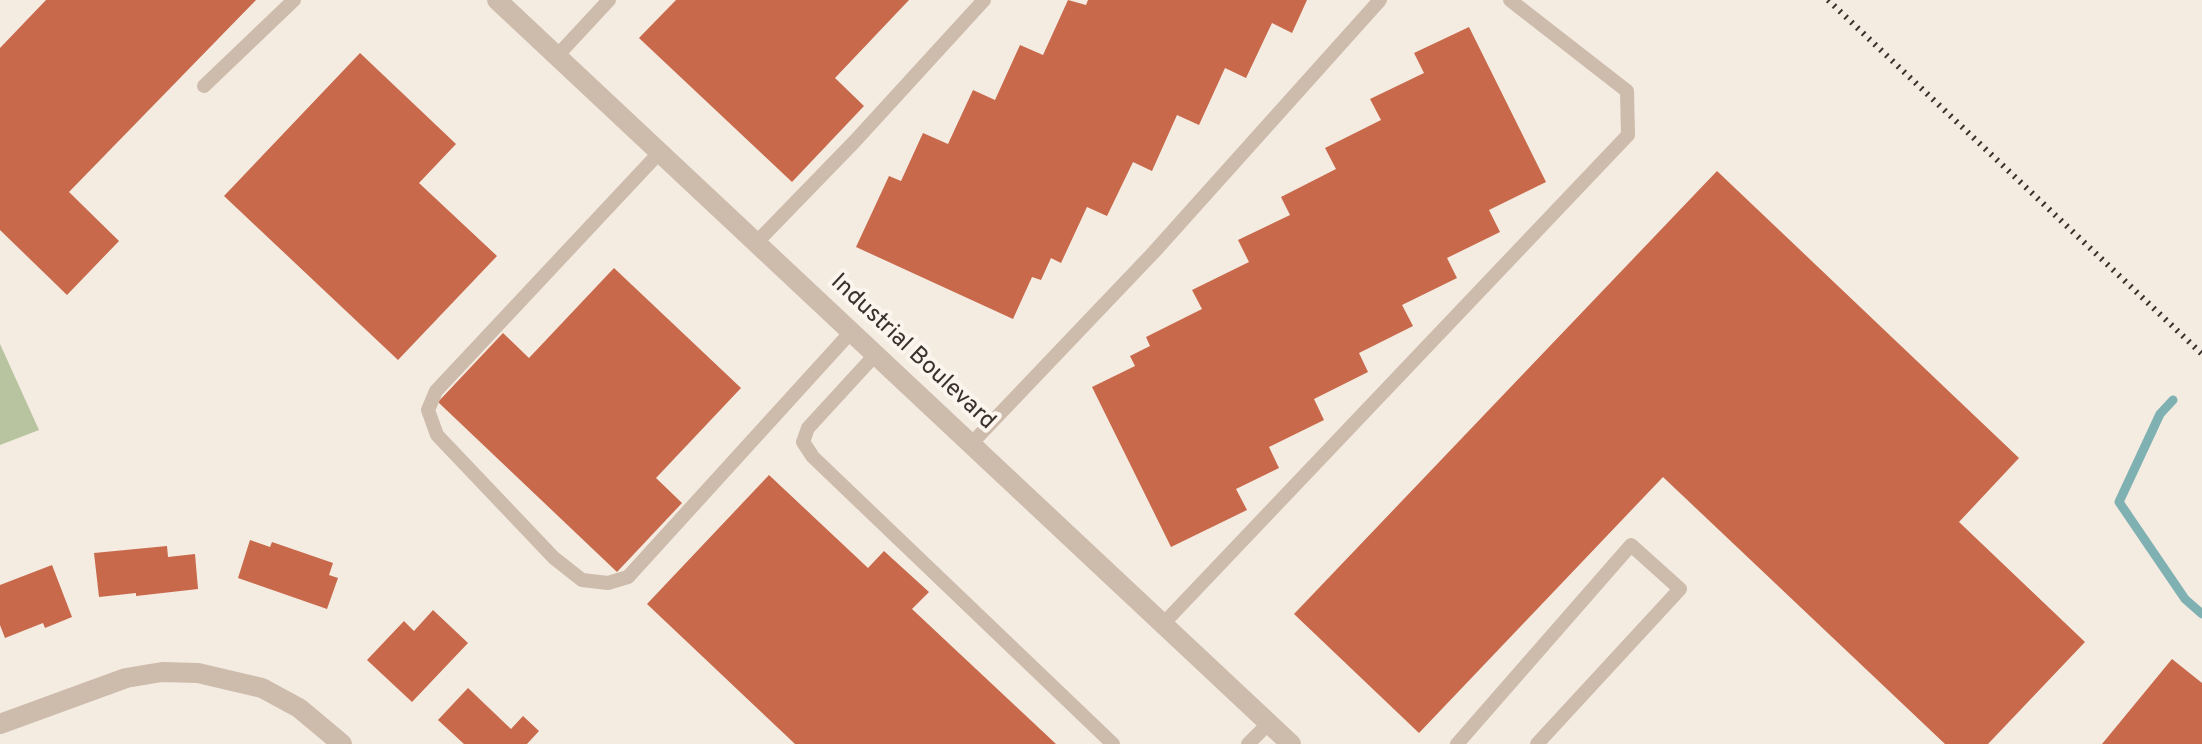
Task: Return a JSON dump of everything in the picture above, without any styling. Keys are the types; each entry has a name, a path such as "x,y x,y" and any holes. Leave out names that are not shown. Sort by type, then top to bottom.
{"street":[{"name":"Industrial Boulevard","path":"497,0 1291,744"},
{"path":"0,724 126,678 162,672 198,673 262,688 299,708 342,744"}],"lane":[{"path":"204,86 294,0"},
{"path":"557,56 609,0"},
{"path":"756,243 855,141 984,0"},
{"path":"971,444 1154,252 1380,0"},
{"path":"1163,624 1628,135 1627,91 1510,0"},
{"path":"659,153 436,391 428,410 437,435 554,558 582,580 608,583 628,577 851,332"},
{"path":"875,355 808,428 803,442 813,457 1113,744"},
{"path":"1457,744 1631,545 1680,589 1537,744"},
{"path":"1248,744 1269,723"}],"green space":[{"path":"0,344 39,430 0,445"}],"building":[{"path":"46,0 256,0 69,192 119,241 67,295 0,230 0,48"},
{"path":"676,0 909,0 835,78 864,106 792,182 639,38"},
{"path":"1068,0 1086,5 1088,0 1307,0 1292,33 1272,23 1246,78 1225,68 1199,125 1177,115 1152,171 1133,162 1107,216 1087,207 1061,263 1051,258 1041,280 1032,277 1013,319 856,247 889,176 901,181 923,133 948,144 973,90 995,100 1020,45 1043,55"},
{"path":"1469,27 1546,182 1489,210 1500,232 1447,258 1457,278 1402,305 1413,326 1359,353 1368,372 1314,399 1324,420 1269,447 1279,468 1236,489 1247,510 1171,547 1092,387 1135,366 1130,356 1150,346 1146,337 1202,309 1192,290 1249,262 1238,240 1290,215 1281,197 1336,169 1325,148 1381,120 1370,99 1424,73 1414,53"},
{"path":"360,53 456,144 419,183 497,256 398,360 224,196"},
{"path":"1717,171 2019,458 1959,522 2085,642 1988,744 1945,744 1663,477 1419,733 1294,614"},
{"path":"614,268 741,388 656,478 682,503 617,572 438,402 503,333 529,358"},
{"path":"769,475 868,568 884,551 929,592 912,609 1056,744 795,744 647,604"},
{"path":"250,540 270,547 272,542 333,563 329,575 338,578 327,609 238,578"},
{"path":"167,546 168,557 195,554 198,589 99,597 94,553"},
{"path":"52,565 72,617 45,628 43,623 5,638 0,625 0,585"},
{"path":"433,610 468,643 412,702 367,660 404,621 414,631"},
{"path":"2172,659 2202,683 2202,744 2102,744"},
{"path":"468,688 511,729 523,716 539,731 527,744 464,744 438,720"}],"waterway":[{"path":"2173,400 2160,414 2119,502 2185,599 2202,614"}],"railway":[{"path":"1828,0 2202,354"}]}
